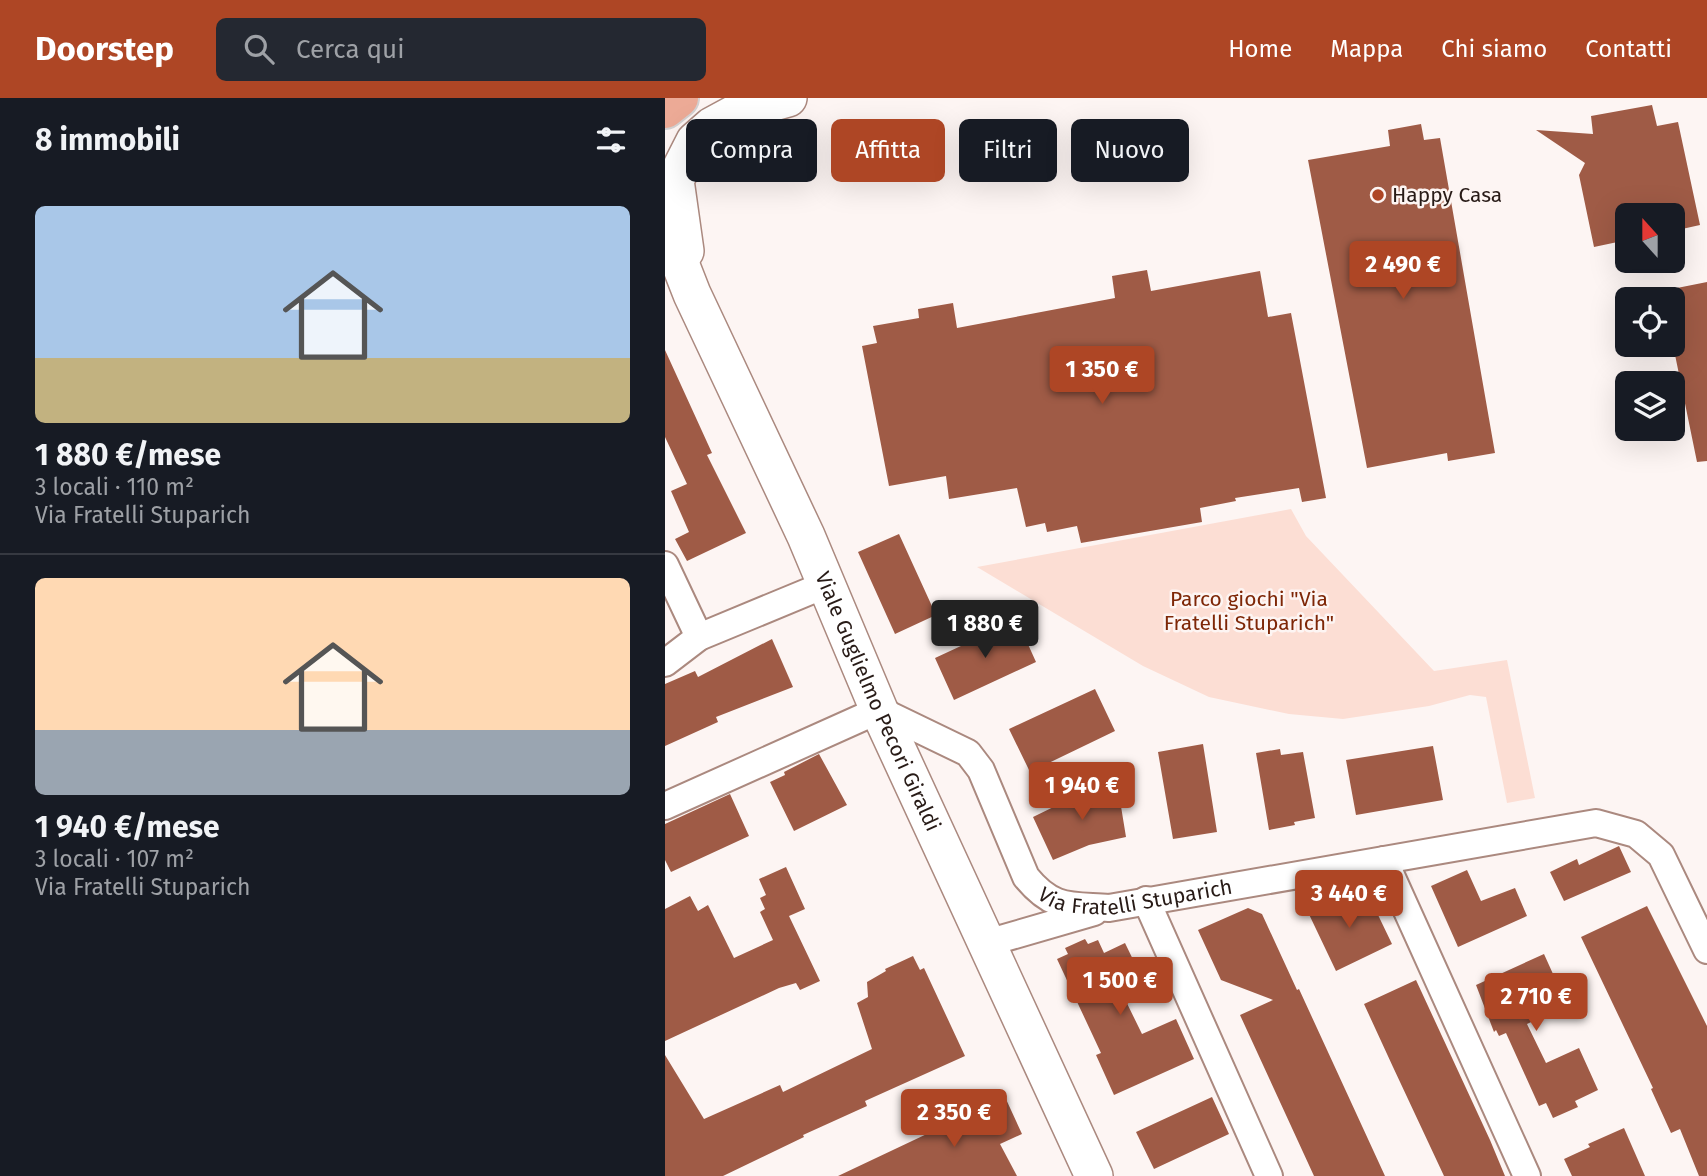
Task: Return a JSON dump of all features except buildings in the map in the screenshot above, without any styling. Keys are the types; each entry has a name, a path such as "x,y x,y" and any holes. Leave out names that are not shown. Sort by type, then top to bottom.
{"street":[{"path":"692,294 675,185 680,166 695,141 712,126 738,112 788,98"},
{"name":"Viale Guglielmo Pecori Giraldi","path":"665,225 692,294 827,584 879,710 1094,1176"},
{"path":"665,247 692,294"},
{"path":"665,565 699,637"},
{"path":"665,663 699,637 827,584"},
{"path":"665,806 879,710"},
{"name":"Via Fratelli Stuparich","path":"879,710 968,753 981,770 1026,877 1038,892 1055,903 1109,908 1596,823 1636,834 1661,856 1707,950"},
{"path":"1384,860 1527,1176"},
{"path":"1146,900 1269,1176"},
{"path":"987,943 1109,908"}],"green space":[{"name":"Parco giochi \"Via Fratelli Stuparich\"","path":"1291,509 1306,536 1434,671 1507,660 1535,798 1507,803 1486,697 1470,695 1429,706 1343,719 1289,714 1209,697 1143,666 977,567"}],"place":[{"name":"Happy Casa","path":"1378,195"}]}
